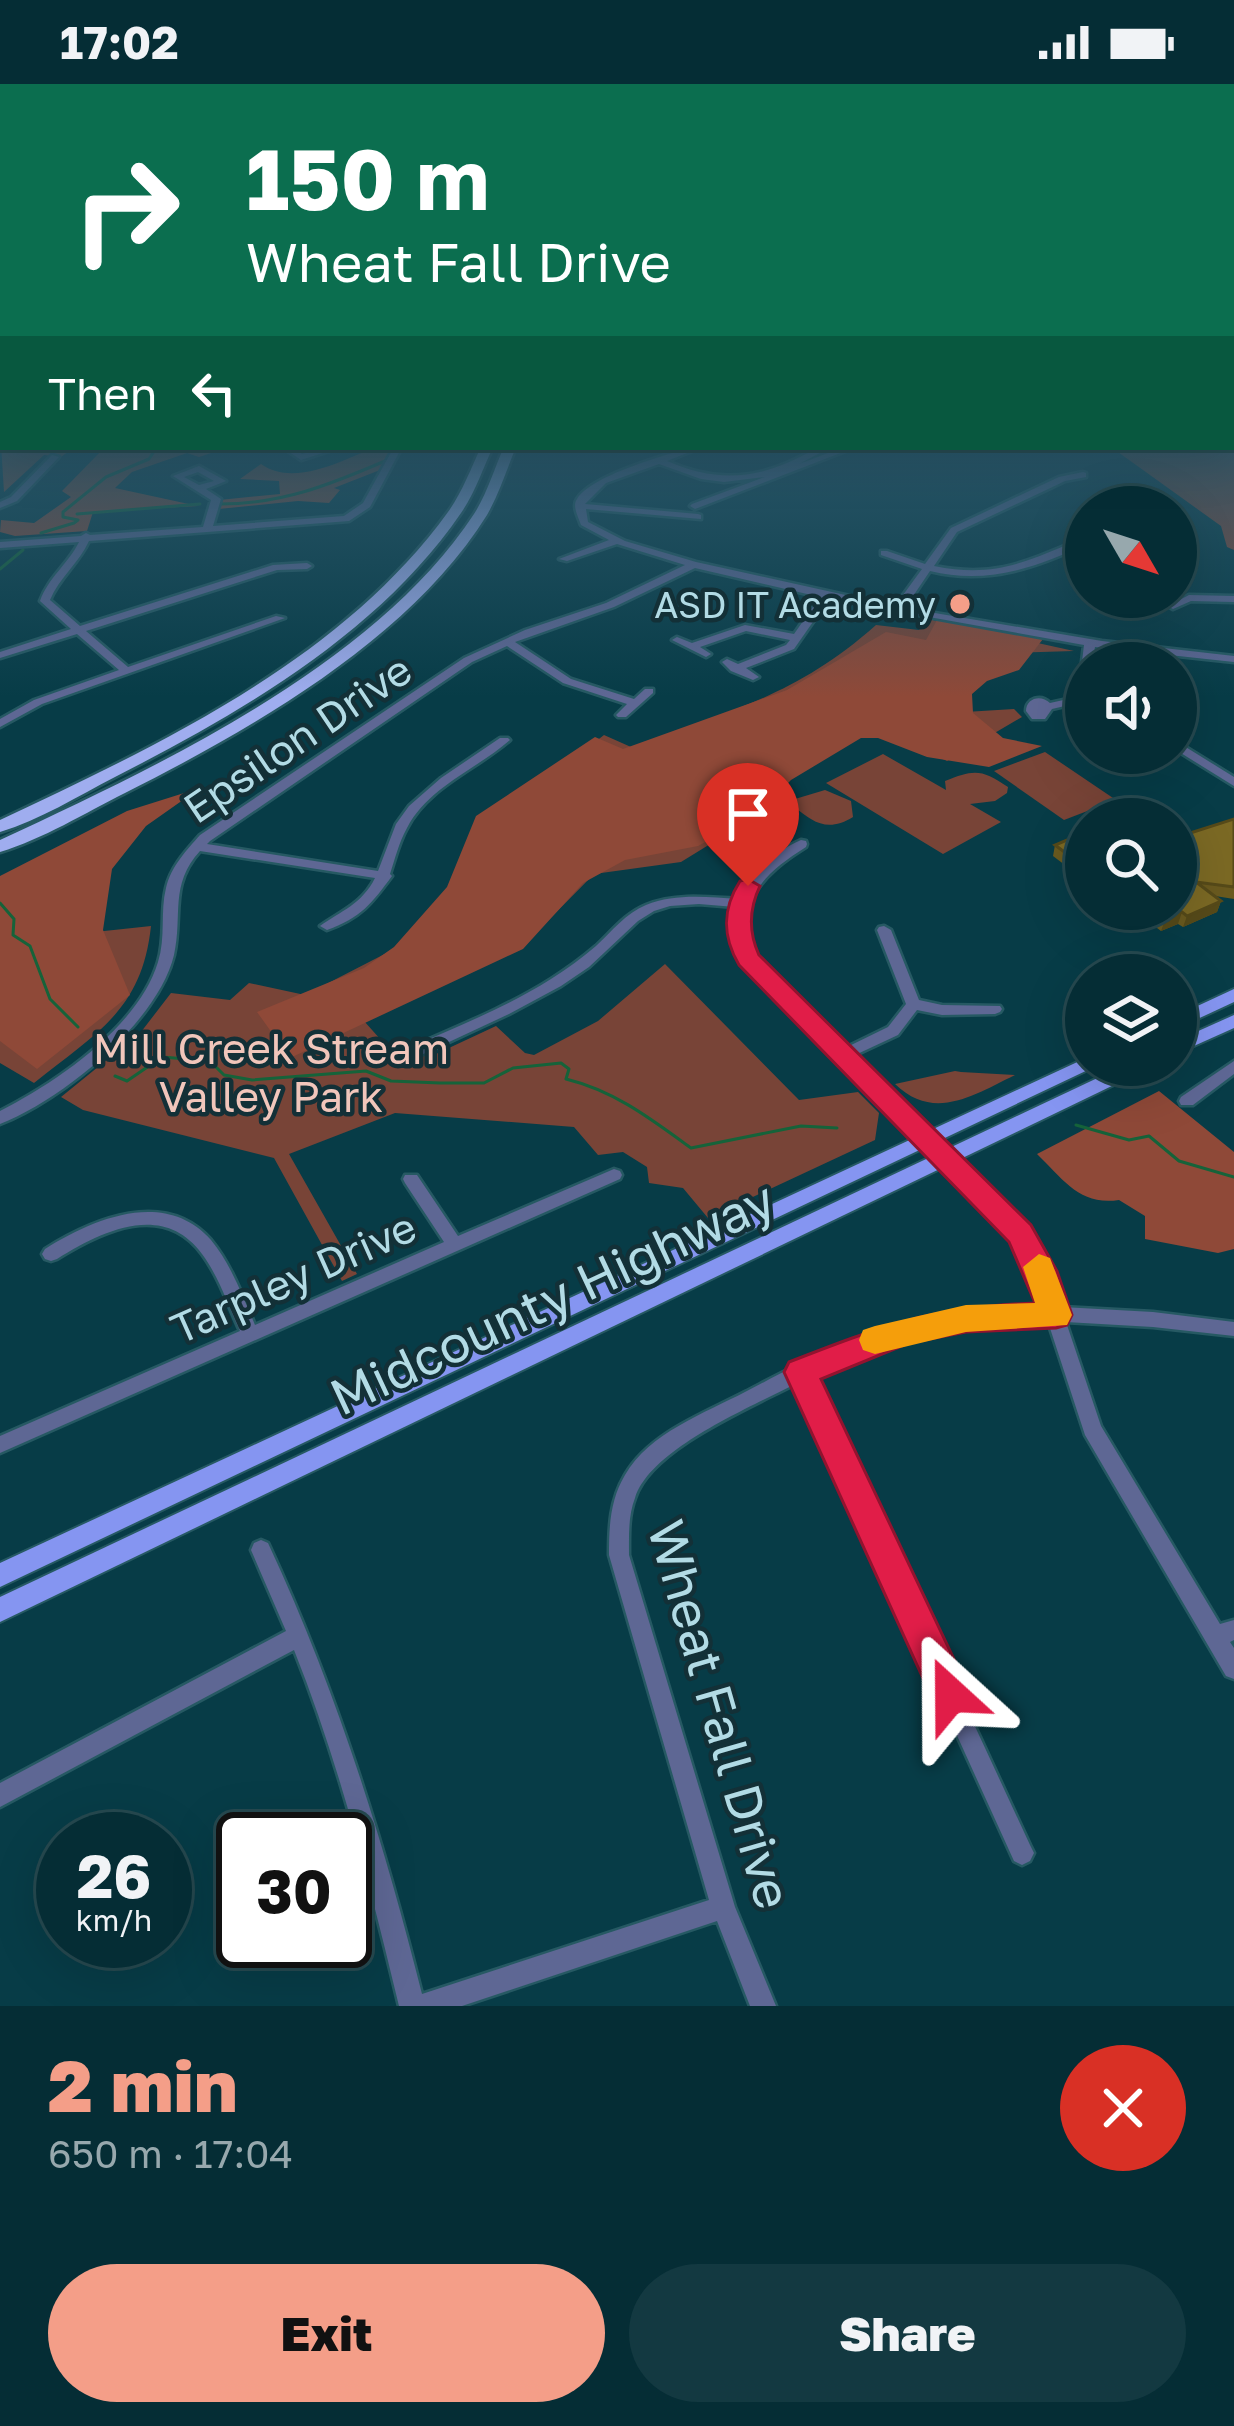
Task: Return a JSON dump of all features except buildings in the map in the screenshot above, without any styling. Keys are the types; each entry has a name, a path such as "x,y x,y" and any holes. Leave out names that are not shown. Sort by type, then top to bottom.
{"highway":[{"path":"0,826 174,738 308,654 430,545 447,518"},
{"path":"0,847 208,741 287,692 420,586 476,518"}],"main road":[{"path":"1197,1013 1234,995"},
{"path":"1197,1038 1234,1017"},
{"name":"Midcounty Highway","path":"0,1575 1065,1074"},
{"name":"Midcounty Highway","path":"0,1610 1098,1086"}],"street":[{"path":"207,529 210,518"},
{"path":"0,545 341,518"},
{"path":"585,518 591,530 613,542 693,565 1080,642"},
{"path":"900,607 954,530 980,518"},
{"path":"86,536 78,560 48,589 45,601 126,670"},
{"path":"564,559 613,542"},
{"path":"884,553 927,565 1014,573 1065,550"},
{"name":"Epsilon Drive","path":"0,1118 110,1039 151,995 166,963 175,871 196,846 468,660 506,641 610,605 693,565"},
{"path":"0,656 276,567 308,566"},
{"path":"753,677 731,665 783,652 828,593"},
{"path":"1197,598 1234,599"},
{"path":"0,724 38,702 280,619"},
{"path":"690,647 745,628 797,638"},
{"path":"676,640 706,654"},
{"path":"506,641 567,681 635,703"},
{"path":"1197,658 1234,659"},
{"path":"622,715 649,692"},
{"path":"1048,706 1065,702"},
{"path":"327,926 357,910 385,876 411,810 504,740"},
{"path":"1197,758 1234,782"},
{"path":"801,844 757,875 740,903 739,938 748,959 1020,1234 1041,1271 1092,1429 1224,1633 1234,1668"},
{"path":"196,846 385,876"},
{"path":"414,1052 557,982 625,921 651,905 694,898 740,903"},
{"path":"884,930 913,1004"},
{"path":"841,1056 893,1031 913,1004"},
{"path":"913,1004 942,1010 995,1009"},
{"path":"1187,1101 1234,1066"},
{"name":"Tarpley Drive","path":"0,1445 614,1174"},
{"path":"411,1179 455,1245"},
{"path":"51,1254 87,1229 109,1223 167,1222 207,1247 251,1335"},
{"name":"Wheat Fall Drive","path":"763,2006 723,1907 619,1555 616,1514 643,1464 676,1438 801,1372 905,1330 966,1319 1056,1315 1234,1330"},
{"path":"801,1372 1022,1853"},
{"path":"261,1550 325,1694 368,1821 412,2006"},
{"path":"0,1795 298,1636"},
{"path":"424,2006 723,1907"}],"green space":[{"name":"Mill Creek Stream Valley Park","path":"928,619 1065,651 1011,653 971,682 965,712 1014,709 1022,717 947,761 843,711 701,793 746,822 681,862 594,874 521,948 364,1021 390,1050 436,1054 496,1026 525,1053 534,1055 598,1021 665,964 799,1100 858,1092 879,1113 875,1140 708,1218 683,1188 649,1183 647,1167 623,1152 598,1155 574,1127 395,1113 289,1154 357,1274 342,1281 274,1158 83,1110 61,1097 141,1032 171,993 230,1000 249,983 305,995 439,926 490,823 604,735 631,747 760,700 817,669 876,625 919,630"},
{"path":"1045,752 1065,766 1065,774 1078,774 1113,798 1065,798 1064,820 994,771"},
{"path":"883,754 946,790 945,781 971,773 999,781 1008,787 1007,793 995,801 970,804 1001,822 943,854 826,783"},
{"path":"825,790 851,801 853,817 821,824 793,806 795,799"},
{"name":"Mill Creek Stream Valley Park","path":"0,881 95,932 151,926 138,979 126,1000 96,1034 34,1083 0,1063"},
{"path":"955,1071 1015,1075 969,1097 939,1103 910,1095 895,1084"}],"shaded area":[{"path":"42,518 91,518 87,531 15,536 0,532 1,520 34,523"},
{"path":"1209,518 1234,518 1234,550 1227,547 1221,526"},
{"path":"937,620 1043,639 1019,670 987,681 972,694 973,713 1003,738 1042,746 989,767 927,757 878,738 861,738 791,780 760,812 698,846 625,860 583,883 523,949 290,1058 257,1012 364,968 394,947 447,887 476,816 595,737 623,749 787,690 886,632 926,640"},
{"name":"Mill Creek Stream Valley Park","path":"200,788 146,826 112,869 103,930 130,995 37,1069 0,1041 0,876 127,811"},
{"path":"1159,1091 1234,1152 1234,1249 1218,1253 1145,1239 1145,1216 1119,1200 1083,1195 1037,1154"}],"waterway":[{"path":"41,533 78,520 66,518"},
{"path":"0,569 23,550"},
{"path":"0,903 14,919 13,935 30,946 50,999 78,1027"},
{"path":"115,1076 127,1081 162,1057 210,1061 224,1075 252,1080 366,1071 391,1081 484,1083 513,1068 561,1063 569,1069 566,1079 617,1098 691,1148 801,1126 837,1128"},
{"path":"1076,1125 1129,1140 1149,1136 1179,1161 1234,1177"}],"slow traffic":[{"path":"875,1340 966,1319 1056,1315 1039,1267"}],"place":[{"name":"ASD IT Academy","path":"960,604"}],"route":[{"path":"748,886 740,903 739,938 748,959 1020,1234 1041,1271 1056,1315 966,1319 905,1330 801,1372 951,1695"}]}
